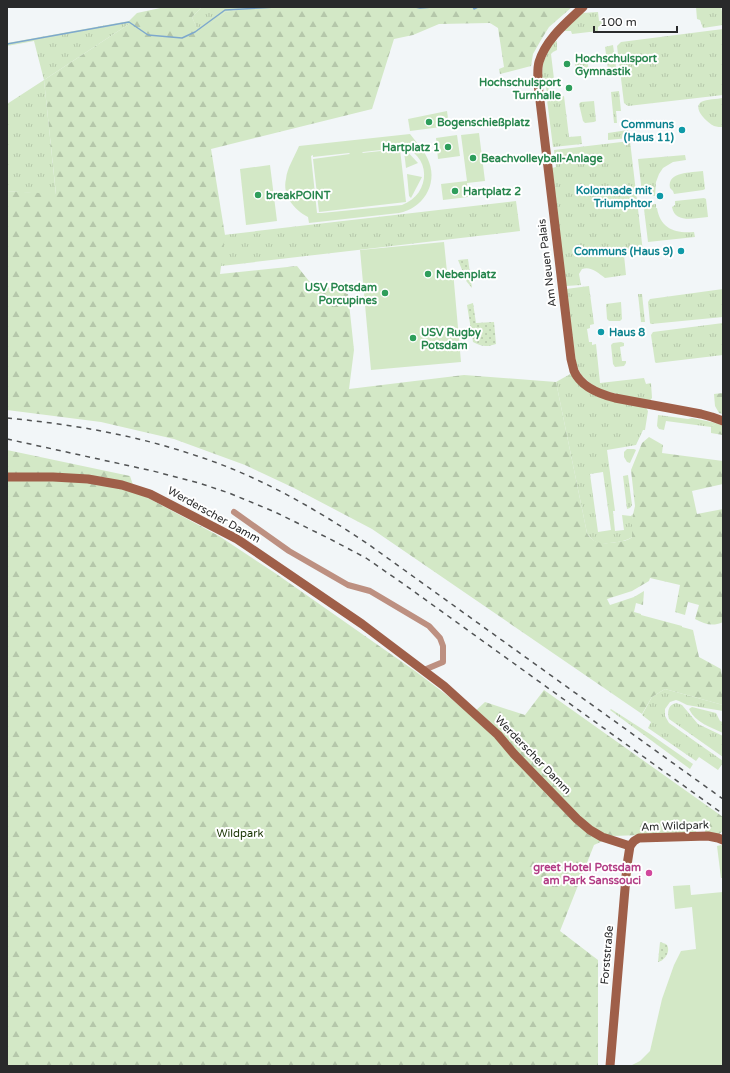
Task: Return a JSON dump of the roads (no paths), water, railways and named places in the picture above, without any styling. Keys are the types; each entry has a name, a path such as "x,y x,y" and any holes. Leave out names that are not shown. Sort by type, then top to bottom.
{"street":[{"name":"Am Neuen Palais","path":"583,7 559,29 546,45 539,62 538,73 538,84 571,359 574,371 585,385 603,395 701,414 723,422"},
{"name":"Werderscher Damm","path":"7,477 88,479 122,485 150,494 237,539 362,624 444,686 498,735 514,754 577,819 590,830 602,837 630,846"},
{"name":"Werderscher Damm","path":"234,512 289,551 348,585 370,592 429,626 440,638 443,646 443,662 424,670"},
{"name":"Am Wildpark","path":"630,846 639,838 650,837 708,836 723,840"},
{"name":"Forststraße","path":"610,1066 627,865 630,846"}],"waterway":[{"path":"7,44 129,22 148,35 182,38 195,32 225,10 276,7"},
{"path":"415,7 433,7"},
{"path":"473,7 474,9 478,7"}],"railway":[{"path":"7,418 53,423 123,435 146,441 215,462 238,471 283,493 326,517 368,544 723,799"},
{"path":"7,439 153,471 199,483 229,493 275,512 330,539 366,558 405,585 723,814"}],"place":[{"name":"Hochschulsport Gymnastik","path":"567,64"},
{"name":"Hochschulsport Turnhalle","path":"569,88"},
{"name":"Bogenschießplatz","path":"429,122"},
{"name":"Communs (Haus 11)","path":"682,130"},
{"name":"Hartplatz 1","path":"448,147"},
{"name":"Beachvolleyball-Anlage","path":"473,158"},
{"name":"Hartplatz 2","path":"455,191"},
{"name":"breakPOINT","path":"258,195"},
{"name":"Kolonnade mit Triumphtor","path":"660,196"},
{"name":"Communs (Haus 9)","path":"681,251"},
{"name":"Nebenplatz","path":"428,274"},
{"name":"USV Potsdam Porcupines","path":"385,293"},
{"name":"Haus 8","path":"601,332"},
{"name":"USV Rugby Potsdam","path":"413,338"},
{"name":"greet Hotel Potsdam am Park Sanssouci","path":"649,873"}],"park label":[{"name":"Wildpark","path":"240,833"}]}
